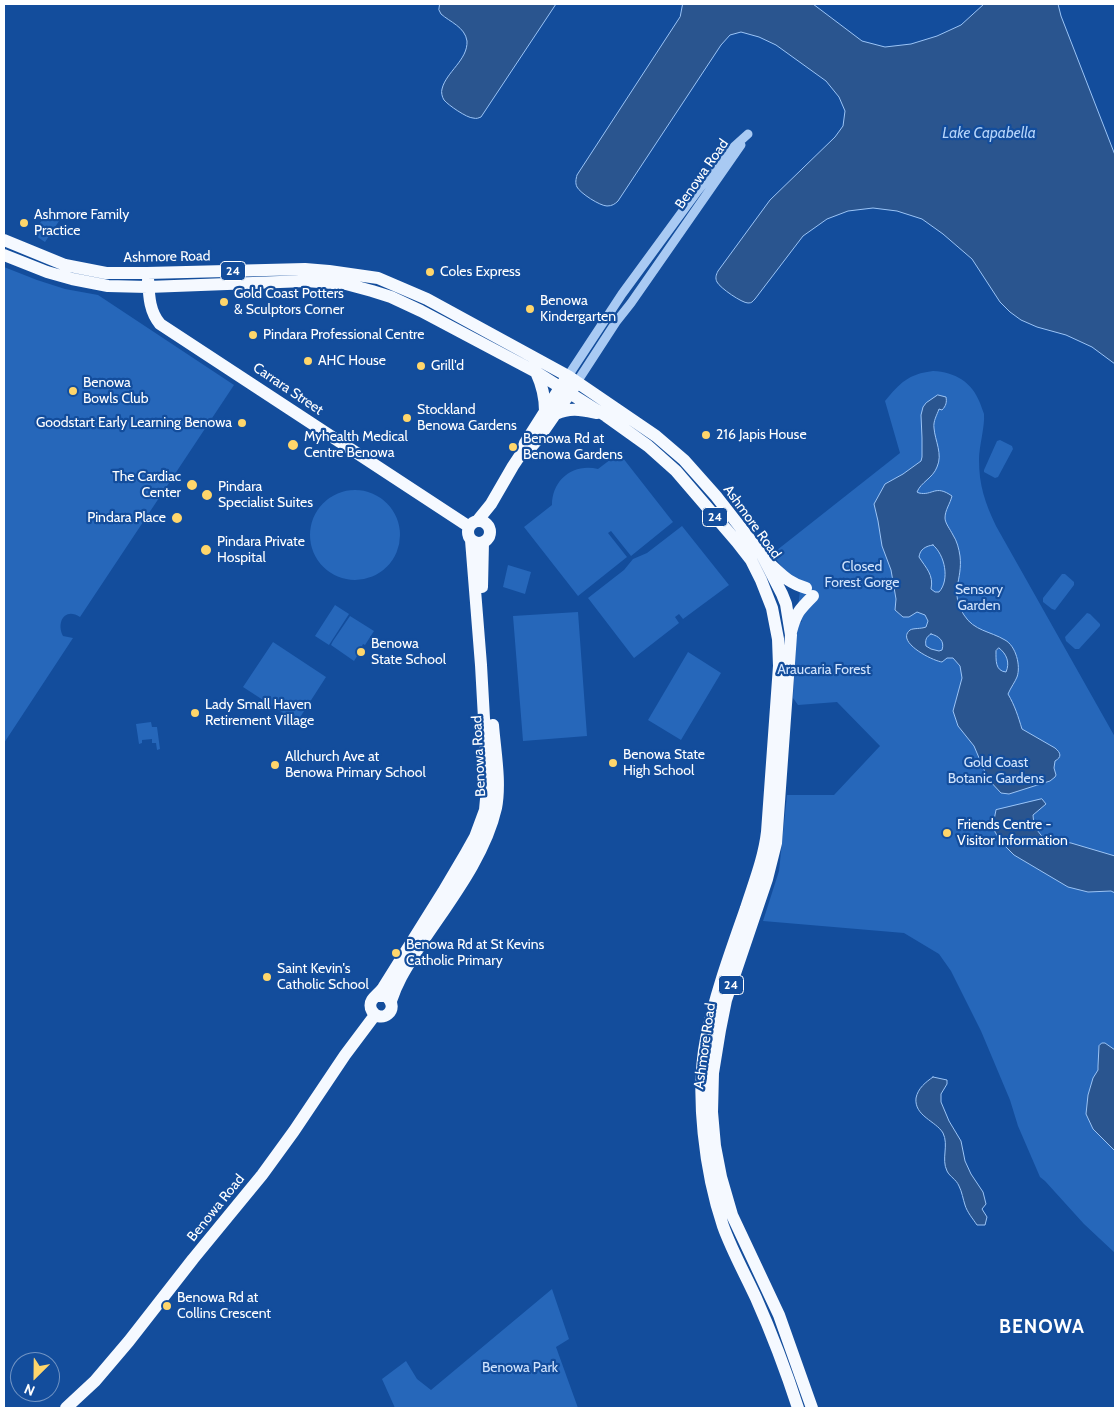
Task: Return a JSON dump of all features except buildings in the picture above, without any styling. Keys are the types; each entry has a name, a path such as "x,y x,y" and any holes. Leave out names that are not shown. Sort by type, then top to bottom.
{"main road":[{"name":"Ashmore Road","path":"4,240 70,267 106,273 305,269 378,278 427,299 528,353 569,384 606,416 648,446 676,471 751,560 772,608 776,621 779,651 765,849 716,997 707,1032 702,1079 702,1119 706,1156 723,1224 737,1260 756,1297 775,1342 798,1408"},
{"name":"Ashmore Road","path":"4,255 72,280 108,286 148,287 306,281 346,284 391,297 421,310 536,372 569,384 637,421 684,460 716,496 762,555 786,604 790,635 776,843 767,879 726,1000 713,1073 712,1112 715,1146 721,1177 732,1215 781,1321 812,1408"},
{"name":"Carrara Street","path":"147,273 152,313 160,324 477,523"},
{"path":"536,372 542,384 545,400 550,412 573,409 606,416"},
{"name":"Benowa Road","path":"477,523 522,454 525,443 550,412 569,384"},
{"path":"477,523 488,525 490,532 488,538 477,541 467,534 477,523"},
{"name":"Benowa Road","path":"377,996 443,892 475,836 485,810 487,788 486,754 477,541"},
{"name":"Benowa Road","path":"391,1001 400,978 476,859 496,808 498,792 496,762 482,579 477,541"},
{"path":"762,555 794,585 809,592 794,618 790,635"},
{"path":"377,996 386,996 391,1001 392,1008 389,1014 382,1016 373,1013 370,1007 372,1000 377,996"},
{"name":"Benowa Road","path":"66,1408 95,1381 129,1341 262,1175 345,1055 376,1015"}],"street":[{"name":"Benowa Road","path":"748,134 634,299 569,384 622,294 728,152 748,134"}],"green space":[{"path":"49,209 61,218 45,242 33,234"},
{"path":"4,267 65,289 98,295 234,385 80,617 70,614 66,615 61,621 63,636 73,638 4,743"},
{"name":"Gold Coast Botanic Gardens","path":"933,371 949,373 955,376 967,384 977,396 984,414 979,469 981,486 989,510 996,526 1115,737 1115,1253 1084,1224 1040,1177 981,1031 951,971 939,954 904,933 763,921 779,871 787,795 834,795 880,746 837,702 798,705 793,698 797,622 802,622 798,608 800,590 772,554 900,453 885,401 905,380 917,374"},
{"path":"1000,440 1012,446 1013,449 998,477 995,478 984,472 984,470 997,441"},
{"path":"619,453 673,522 631,556 611,531 608,533 627,557 578,596 524,527 552,505 556,488 566,475 580,469 598,469"},
{"path":"355,490 372,494 387,503 396,518 400,535 396,552 387,567 372,576 355,580 338,576 323,567 314,552 310,535 314,518 323,503 338,494"},
{"path":"682,526 729,585 683,619 679,614 675,617 679,623 634,658 588,598 624,570 633,559 647,553"},
{"path":"508,565 531,572 525,594 503,587"},
{"path":"1062,574 1065,574 1074,582 1074,585 1055,610 1043,602 1043,598"},
{"path":"335,605 349,614 329,645 315,636"},
{"path":"578,612 587,736 523,741 513,616"},
{"path":"1087,613 1100,626 1079,649 1075,649 1066,641 1065,637"},
{"path":"350,616 374,631 365,645 363,644 354,661 331,645"},
{"path":"273,642 326,677 297,722 243,687"},
{"path":"688,652 721,673 681,740 648,720"},
{"path":"151,722 152,727 157,727 160,749 157,750 156,743 152,743 152,739 142,740 142,743 139,744 136,724"},
{"name":"Benowa Park","path":"552,1289 569,1339 556,1347 578,1408 395,1408 382,1379 406,1361 417,1379 431,1390"}],"water":[{"path":"440,4 556,4 481,117 476,118 462,114 444,100 442,90 444,83 461,60 467,41 460,28 441,14 439,10"},
{"name":"Lake Capabella","path":"683,4 813,4 862,41 885,47 911,44 937,36 961,25 984,4 1058,4 1115,155 1115,364 1092,347 1066,335 1037,327 1021,320 1000,302 972,259 922,219 897,211 873,208 848,211 827,219 803,236 751,303 741,301 722,288 716,279 718,271 770,200 835,137 843,126 845,111 839,97 826,81 776,45 759,37 741,32 730,35 721,45 617,202 607,206 595,202 579,190 576,185 577,175 680,17"},
{"path":"938,395 946,397 945,405 942,410 939,409 934,423 939,462 935,471 921,485 917,492 942,491 952,496 945,518 960,553 957,599 960,607 964,615 973,624 1005,640 1015,651 1018,672 1008,694 1022,729 1055,748 1060,755 1055,761 1056,775 1050,781 1009,794 1001,793 988,779 974,746 958,726 953,711 962,678 960,666 953,658 947,658 942,662 937,661 924,655 911,645 907,640 910,630 926,627 928,621 925,615 917,612 909,617 903,617 895,610 896,599 891,570 882,546 874,504 885,484 921,461 921,415 926,403","holes":["933,545 941,555 945,568 944,581 939,592 931,589 930,576 919,557 924,548","931,634 941,639 943,644 942,650 939,651 926,646 926,639","999,648 1006,656 1008,662 1006,672 998,667 996,651"]},
{"path":"1042,799 1046,804 1033,815 1034,826 1044,839 1071,843 1115,856 1115,893 1111,891 1088,892 1068,887 1014,855 1002,843 995,832 994,820 996,810"},
{"path":"1102,1043 1115,1050 1115,1151 1093,1129 1086,1114 1088,1095 1093,1078 1098,1070 1099,1046"},
{"path":"933,1077 947,1080 947,1084 941,1094 941,1102 949,1121 961,1141 965,1161 971,1174 983,1192 986,1204 982,1209 987,1217 985,1225 977,1225 972,1218 966,1208 958,1184 947,1171 943,1133 922,1114 916,1104 920,1088"}],"place":[{"name":"Ashmore Family Practice","path":"24,223"},
{"name":"Coles Express","path":"430,272"},
{"name":"Gold Coast Potters & Sculptors Corner","path":"224,302"},
{"name":"Benowa Kindergarten","path":"530,309"},
{"name":"Pindara Professional Centre","path":"253,335"},
{"name":"AHC House","path":"308,361"},
{"name":"Grill'd","path":"421,366"},
{"name":"Benowa Bowls Club","path":"73,391"},
{"name":"Stockland Benowa Gardens","path":"407,418"},
{"name":"Goodstart Early Learning Benowa","path":"242,423"},
{"name":"216 Japis House","path":"706,435"},
{"name":"Myhealth Medical Centre Benowa","path":"293,445"},
{"name":"Benowa Rd at Benowa Gardens","path":"513,447"},
{"name":"The Cardiac Center","path":"192,485"},
{"name":"Pindara Specialist Suites","path":"207,495"},
{"name":"Pindara Place","path":"177,518"},
{"name":"Pindara Private Hospital","path":"206,550"},
{"name":"Benowa State School","path":"361,652"},
{"name":"Lady Small Haven Retirement Village","path":"195,713"},
{"name":"Benowa State High School","path":"613,763"},
{"name":"Allchurch Ave at Benowa Primary School","path":"275,765"},
{"name":"Friends Centre - Visitor Information","path":"947,833"},
{"name":"Benowa Rd at St Kevins Catholic Primary","path":"396,953"},
{"name":"Saint Kevin's Catholic School","path":"267,977"},
{"name":"Benowa Rd at Collins Crescent","path":"167,1306"}],"district":[{"name":"BENOWA","path":"1042,1327"}],"park label":[{"name":"Closed Forest Gorge","path":"862,576"},
{"name":"Sensory Garden","path":"979,598"},
{"name":"Araucaria Forest","path":"824,670"}]}
